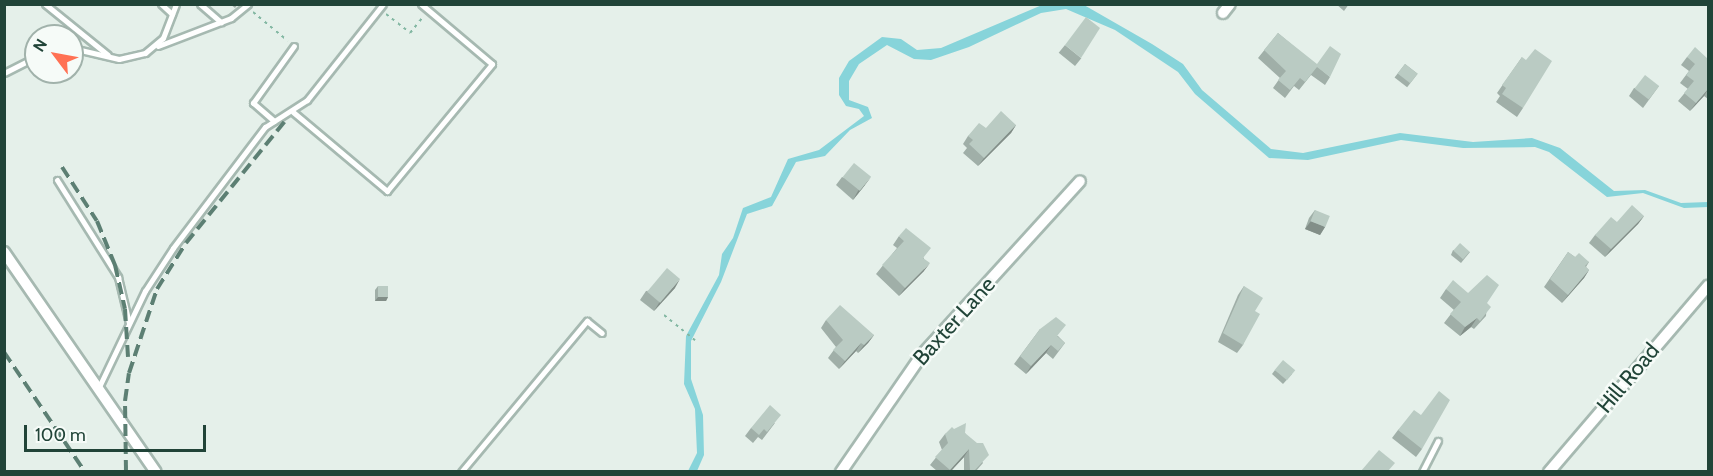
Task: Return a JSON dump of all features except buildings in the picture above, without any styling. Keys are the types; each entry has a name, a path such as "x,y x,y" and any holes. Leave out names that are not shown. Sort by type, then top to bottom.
{"street":[{"name":"Baxter Lane","path":"841,471 921,356 1080,181"},
{"path":"4,252 97,390 156,471"},
{"name":"Hill Road","path":"1549,471 1708,286"}],"lane":[{"path":"45,4 111,58"},
{"path":"161,4 172,14"},
{"path":"151,49 163,38 176,4"},
{"path":"200,4 220,22"},
{"path":"293,112 387,191 492,64 421,4"},
{"path":"84,51 111,58 130,58 220,22 247,5"},
{"path":"97,390 129,325 173,248 274,121 293,112 307,100 381,7"},
{"path":"274,121 253,102 294,46"},
{"path":"4,73 24,63"},
{"path":"57,180 118,277 129,325"},
{"path":"461,471 587,321 602,333"},
{"path":"1422,471 1438,441"}],"path":[{"path":"247,5 294,46"},
{"path":"381,7 410,33 428,10"},
{"path":"664,315 695,340"}],"water":[{"path":"1042,5 1084,5 1152,44 1183,64 1202,90 1271,149 1303,153 1400,133 1473,142 1532,138 1560,148 1614,191 1645,190 1681,203 1708,202 1708,207 1684,208 1643,193 1607,197 1549,152 1535,147 1463,148 1401,140 1308,160 1269,158 1195,94 1178,72 1115,30 1066,9 1041,13 969,47 931,60 914,59 887,45 859,64 849,81 849,100 868,107 872,118 850,130 825,156 796,162 772,206 747,214 721,282 691,341 691,379 703,415 704,455 697,471 688,471 697,453 695,409 684,384 686,336 719,275 722,254 733,238 743,208 771,197 788,159 819,150 864,116 859,109 846,106 839,95 839,78 849,61 882,37 901,39 917,50 941,48"}],"railway":[{"path":"126,472 125,401 129,373 157,289 186,243 286,120"},
{"path":"62,167 97,221 115,265 125,309 128,357"},
{"path":"4,352 85,472"}]}
